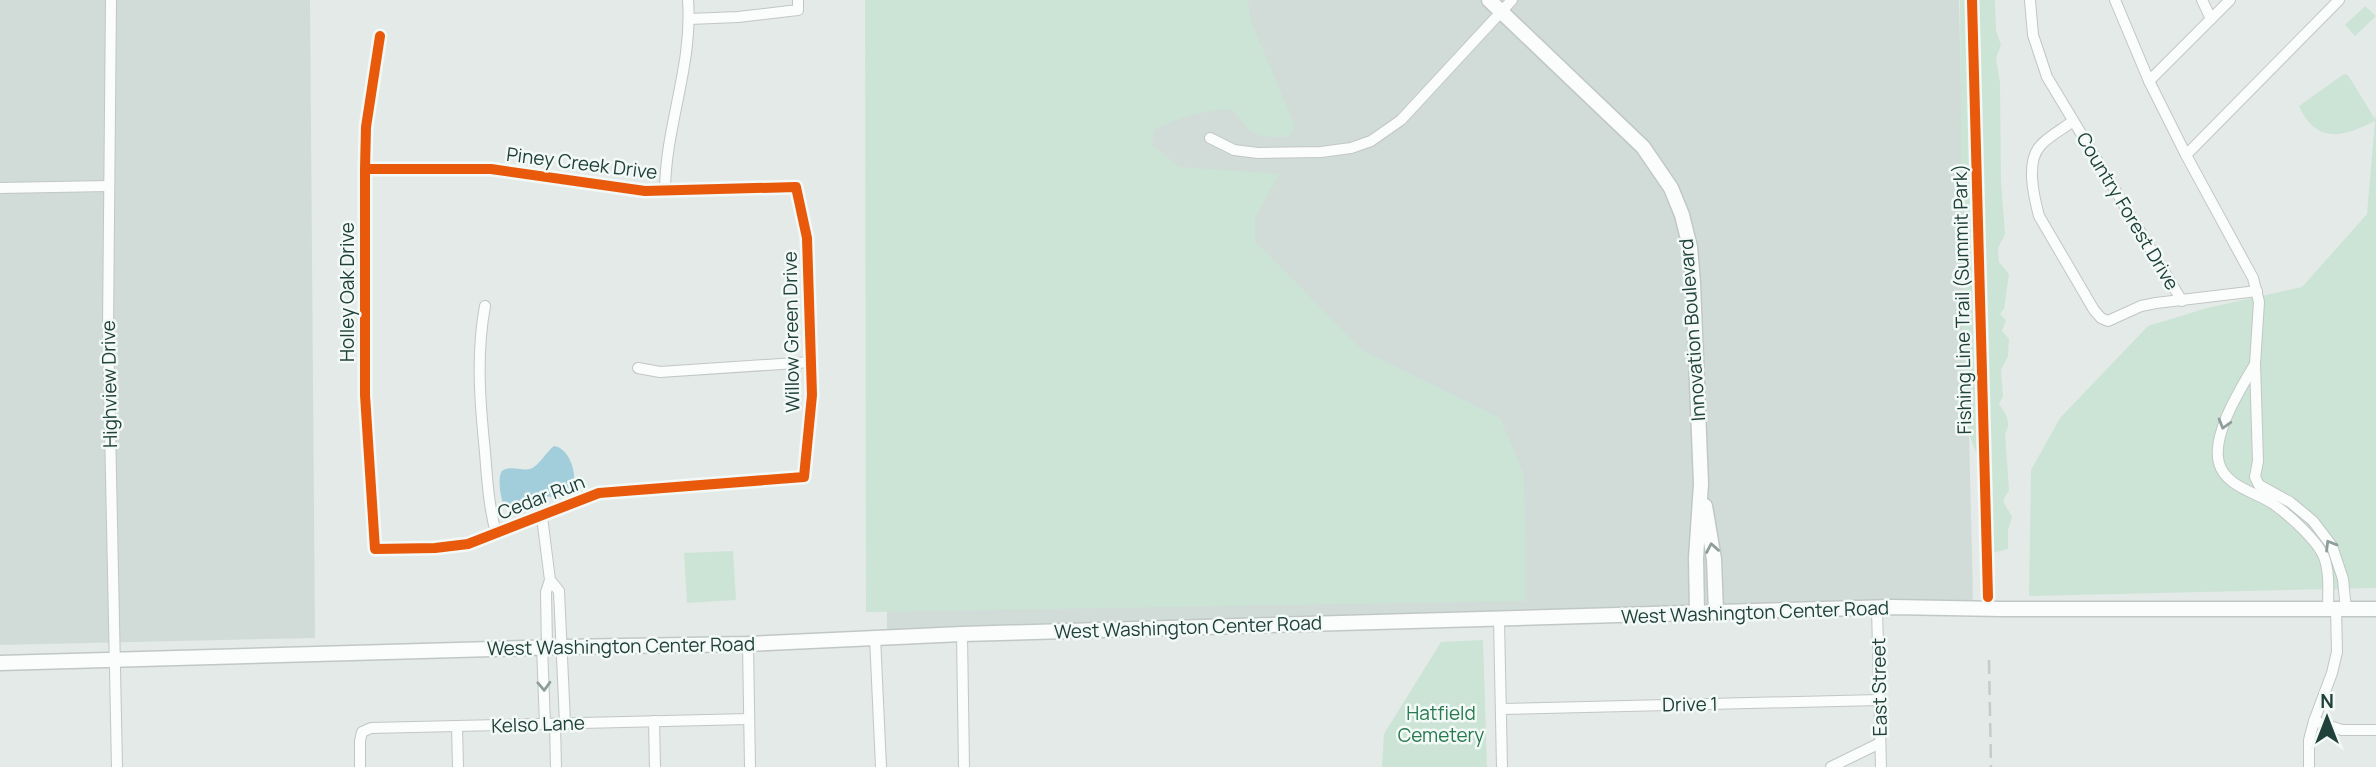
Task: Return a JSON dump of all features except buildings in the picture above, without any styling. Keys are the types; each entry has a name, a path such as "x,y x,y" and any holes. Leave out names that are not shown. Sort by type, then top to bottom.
{"main road":[{"name":"Innovation Boulevard","path":"1489,0 1507,6 1643,146 1671,188 1682,215 1690,247 1693,283 1701,484 1696,558 1697,613"},
{"name":"Innovation Boulevard","path":"1701,484 1714,559 1716,612"},
{"name":"West Washington Center Road","path":"0,663 545,647 748,644 962,634 1877,608 2376,609"}],"street":[{"name":"Highview Drive","path":"111,0 108,186 109,417 117,767"},
{"path":"665,191 665,167 687,54 688,0"},
{"name":"Country Forest Drive","path":"2030,0 2033,35 2047,77 2182,301"},
{"path":"2115,0 2149,81 2253,278 2257,291 2259,302 2255,364 2258,461 2255,477 2259,485 2290,502 2313,520 2332,546 2343,579 2337,610 2337,652 2309,740 2309,767"},
{"path":"2202,0 2211,19"},
{"path":"2149,81 2230,0"},
{"path":"2186,155 2339,0"},
{"path":"689,19 738,17 798,5"},
{"path":"1210,138 1234,150 1258,153 1321,152 1351,148 1371,141 1401,120 1507,6"},
{"name":"Holley Oak Drive","path":"375,549 365,395 365,169 366,127 380,36"},
{"name":"Country Forest Drive","path":"2073,121 2040,145 2035,155 2033,166 2036,205 2039,216 2101,318 2108,321 2141,306 2257,291"},
{"name":"Piney Creek Drive","path":"365,169 491,169 645,191 796,187"},
{"path":"0,188 108,186"},
{"name":"Willow Green Drive","path":"796,187 807,238 812,395 804,477"},
{"path":"485,306 480,332 480,403 490,507 496,533"},
{"path":"638,368 660,372 811,362"},
{"path":"2255,364 2227,414 2218,449 2219,465 2231,480 2250,493 2272,502 2317,545 2325,558 2337,610"},
{"name":"Cedar Run","path":"375,549 467,544 599,493 804,477"},
{"path":"542,517 550,580 546,592 545,647 555,724 556,767"},
{"path":"550,580 559,591 563,647 555,724"},
{"name":"East Street","path":"1877,608 1881,767"},
{"path":"1499,620 1502,767"},
{"path":"962,634 964,767"},
{"path":"875,637 881,767"},
{"path":"748,644 750,767"},
{"name":"Drive 1","path":"1501,709 1879,700"},
{"name":"Kelso Lane","path":"360,767 359,741 362,732 371,728 749,719"},
{"path":"654,721 655,767"},
{"path":"2314,721 2342,730 2376,730"},
{"path":"457,726 458,767"},
{"path":"1831,767 1880,743"}],"shaded area":[{"path":"0,0 310,0 315,638 0,645"},
{"path":"881,0 1959,0 1973,601 887,631"}],"green space":[{"path":"865,0 1248,0 1250,19 1295,126 1288,137 1254,133 1232,109 1202,113 1163,125 1154,130 1152,145 1179,167 1279,174 1255,218 1255,241 1362,350 1500,418 1524,475 1526,601 866,612"},
{"path":"1960,0 1995,0 1996,31 2001,45 1996,58 2000,83 2001,181 2005,234 1998,248 1999,262 2009,274 2004,309 2000,314 2006,320 2002,331 2009,339 2008,356 2001,370 2003,396 1999,404 2008,422 2005,434 2009,490 2003,501 2012,517 2008,530 2008,549 1989,554 1988,485 1963,417"},
{"path":"2365,6 2376,16 2355,36 2345,25"},
{"path":"2344,74 2348,75 2375,119 2376,113 2376,588 2029,596 2031,470 2060,418 2148,326 2207,308 2302,287 2367,214 2375,121 2353,131 2332,134 2314,127 2299,106"},
{"path":"733,551 736,600 687,603 684,553"},
{"name":"Hatfield Cemetery","path":"1483,640 1487,767 1382,767 1384,734 1441,642"}],"water":[{"path":"554,446 563,451 570,460 574,483 557,497 532,496 516,510 507,509 500,492 502,471 508,468 530,469"}],"railway":[{"path":"1989,660 1991,767"}],"cycle path":[{"name":"Fishing Line Trail (Summit Park)","path":"1972,0 1988,597"},
{"path":"365,169 491,169 645,191 796,187 807,238 812,395 804,477 599,493 468,544 435,548 375,549 365,395 365,169 366,127 380,36"}]}
